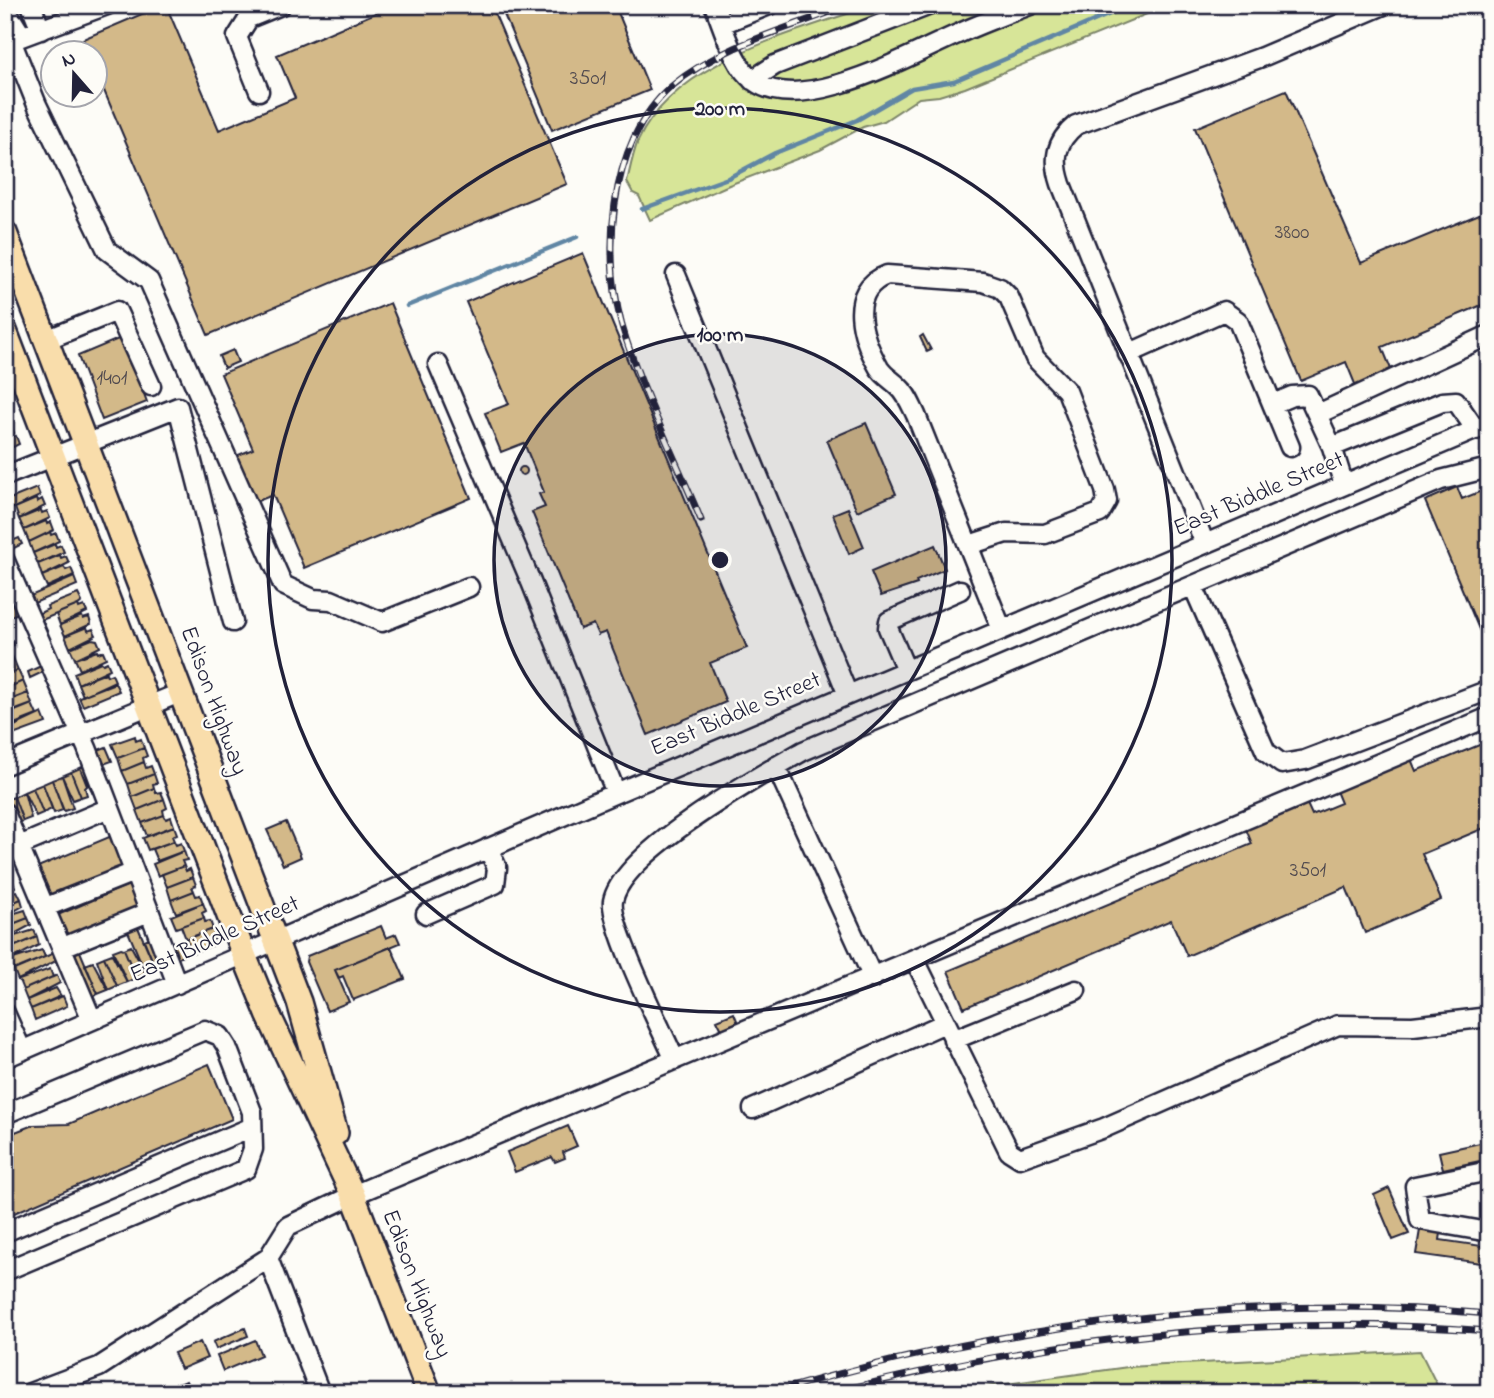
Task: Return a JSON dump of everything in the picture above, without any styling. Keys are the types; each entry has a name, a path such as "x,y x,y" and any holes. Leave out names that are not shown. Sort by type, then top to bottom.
{"main road":[{"name":"Edison Highway","path":"5,233 299,1002 353,1195"},
{"name":"Edison Highway","path":"5,331 244,955 268,1014 353,1195 429,1393"}],"street":[{"path":"17,25 41,30 107,5"},
{"path":"260,91 237,37 249,18 281,5"},
{"path":"714,5 752,80 770,91 793,93 822,88 896,63 960,32 1030,5"},
{"path":"722,24 769,5"},
{"path":"752,80 786,60 930,5"},
{"path":"1205,544 1061,184 1055,166 1060,141 1076,125 1095,117 1262,57 1384,5"},
{"path":"17,25 41,30"},
{"path":"17,25 37,106 107,250 149,281 283,585 313,599 331,600 382,622 470,587"},
{"path":"676,275 848,695"},
{"path":"969,545 1006,533 1045,534 1100,513 1107,501 1105,490 1067,391 1035,358 1009,297 1000,288 983,282 887,275 875,279 864,291 861,319 866,341 879,367 906,395 911,405 1002,630"},
{"path":"46,340 117,311 151,386"},
{"path":"1128,354 1196,322 1224,311 1229,313 1238,321 1290,447"},
{"path":"1318,414 1489,335"},
{"path":"438,364 531,582 615,793"},
{"path":"1273,404 1302,394 1312,399 1344,485"},
{"path":"1332,447 1442,402 1456,401 1482,427"},
{"path":"5,476 178,407 233,622"},
{"name":"East Biddle Street","path":"13,1054 615,793 1482,427"},
{"path":"675,1060 623,942 613,902 628,872 718,799 803,751 1441,480 1489,468"},
{"path":"5,561 79,734 177,984"},
{"path":"1193,586 1266,752 1282,764 1305,761 1489,690"},
{"path":"906,670 888,628 889,621 960,590"},
{"path":"5,765 182,692"},
{"path":"30,1393 99,1367 268,1258 288,1226 353,1195 1489,716"},
{"path":"776,766 873,978"},
{"path":"19,846 109,808"},
{"path":"5,813 92,1020"},
{"path":"426,914 495,884 497,868 488,848"},
{"path":"46,907 134,872"},
{"path":"63,947 149,912"},
{"path":"915,960 1009,1151 1020,1158 1104,1128 1338,1025 1413,1026 1489,1017"},
{"path":"753,1109 949,1031 1076,990"},
{"path":"5,1013 13,1054"},
{"path":"5,1114 205,1030 220,1036 227,1047 252,1112 253,1149 246,1169 5,1271"},
{"path":"5,1232 252,1127"},
{"path":"1489,1171 1415,1186 1420,1220 1489,1233"},
{"path":"268,1258 320,1393"}],"green space":[{"path":"873,5 1169,5 965,88 939,96 919,98 884,121 863,127 820,150 729,185 650,220 639,196 633,193 627,182 630,166 638,141 656,113 680,89 709,69 741,53"},
{"path":"1420,1351 1441,1393 943,1393 1128,1367"}],"building":[{"path":"5,5 23,5 24,9 5,16"},
{"path":"166,5 219,130 295,98 277,55 394,5 491,5 567,184 208,335 108,100 108,38 85,38"},
{"path":"500,5 615,5 650,90 552,130"},
{"path":"1286,90 1361,263 1489,210 1489,302 1382,347 1393,374 1357,389 1346,362 1301,381 1195,128"},
{"path":"583,253 747,648 710,663 726,702 648,735 606,632 598,635 593,624 580,629 532,512 545,507 539,494 544,492 524,443 501,452 485,413 509,404 466,302"},
{"path":"390,303 471,498 304,568 273,495 255,502 236,456 253,449 221,374"},
{"path":"923,335 931,350 927,352 920,337"},
{"path":"123,337 147,402 102,420 78,356"},
{"path":"233,350 238,362 224,368 219,356"},
{"path":"866,423 896,494 857,511 827,440"},
{"path":"5,424 11,425 14,433 5,438"},
{"path":"16,436 19,444 5,451 5,438"},
{"path":"523,467 527,471 523,475 519,471"},
{"path":"1457,487 1462,499 1489,488 1489,653 1425,501"},
{"path":"37,488 40,496 5,512 5,501"},
{"path":"36,499 37,502 42,499 45,506 19,519 15,508"},
{"path":"848,508 864,547 849,554 833,514"},
{"path":"41,510 42,513 47,511 50,518 24,530 19,519"},
{"path":"46,521 47,524 51,522 54,530 29,542 24,530"},
{"path":"50,532 51,535 56,533 59,541 33,553 29,542"},
{"path":"19,538 22,544 10,550 7,543"},
{"path":"55,544 56,547 61,545 64,552 38,564 33,553"},
{"path":"935,545 945,569 916,581 917,584 881,596 871,572"},
{"path":"60,555 61,558 66,556 69,563 42,576 38,564"},
{"path":"64,567 66,570 71,568 74,575 47,587 42,576"},
{"path":"74,577 77,585 34,603 36,607 32,609 28,597"},
{"path":"78,594 82,602 78,605 37,622 34,616 48,609 47,606"},
{"path":"16,600 20,612 7,618 5,605"},
{"path":"78,605 79,608 84,606 87,612 60,625 56,614"},
{"path":"82,616 83,619 89,617 91,624 65,636 60,625"},
{"path":"87,627 88,631 93,629 96,635 70,648 65,636"},
{"path":"11,639 14,645 5,649 5,641"},
{"path":"92,639 97,640 100,647 75,659 70,648"},
{"path":"8,647 13,658 5,661 5,649"},
{"path":"103,651 106,658 80,670 75,659"},
{"path":"13,658 18,670 5,676 5,661"},
{"path":"107,662 110,669 78,684 74,673"},
{"path":"41,666 43,672 30,678 28,672"},
{"path":"18,670 23,681 5,689 5,676"},
{"path":"106,673 107,676 112,674 115,681 83,696 78,684"},
{"path":"23,681 28,693 5,702 5,689"},
{"path":"115,683 119,691 83,706 79,697"},
{"path":"28,693 32,704 5,714 5,702"},
{"path":"32,704 37,715 9,726 6,719 11,717 10,713"},
{"path":"42,713 46,723 13,735 10,728"},
{"path":"135,736 136,741 141,739 144,748 118,758 112,744"},
{"path":"1489,741 1489,826 1422,854 1441,900 1365,933 1346,887 1187,956 1171,920 964,1008 948,971 1252,844 1246,829 1307,804 1312,815 1341,803 1336,791 1411,759 1416,771"},
{"path":"106,747 112,761 98,766 93,752"},
{"path":"144,748 147,756 143,758 144,762 122,771 118,758"},
{"path":"144,762 146,768 151,766 154,774 128,784 122,771"},
{"path":"89,764 99,791 93,793 80,768"},
{"path":"80,768 87,786 87,795 81,797 71,772"},
{"path":"71,772 81,797 73,800 62,776"},
{"path":"154,774 157,783 153,784 154,788 132,797 128,784"},
{"path":"62,776 73,808 64,811 52,780"},
{"path":"52,780 63,810 54,813 43,784"},
{"path":"43,784 52,809 43,813 33,788"},
{"path":"33,788 43,813 36,816 24,792"},
{"path":"154,788 156,793 161,792 164,799 137,810 132,797"},
{"path":"24,792 31,818 23,821 14,797"},
{"path":"14,797 23,821 17,824 5,805 5,800"},
{"path":"164,799 167,808 163,810 164,815 142,823 137,810"},
{"path":"164,815 166,819 171,817 174,826 147,836 142,823"},
{"path":"286,822 301,857 283,865 267,830"},
{"path":"174,826 177,834 172,836 174,841 148,850 143,838"},
{"path":"114,835 126,865 46,899 33,869"},
{"path":"174,841 176,845 181,843 184,851 157,861 152,849"},
{"path":"184,851 187,860 182,861 184,866 158,876 153,864"},
{"path":"184,866 186,871 190,869 193,877 167,887 162,874"},
{"path":"9,872 12,879 5,882 5,874"},
{"path":"193,877 196,885 192,887 194,891 171,900 167,887"},
{"path":"12,879 15,887 5,894 5,882"},
{"path":"133,883 142,907 63,940 53,917"},
{"path":"17,891 21,899 5,906 5,894"},
{"path":"194,891 196,896 200,895 203,903 176,913 171,900"},
{"path":"21,899 23,906 5,916 5,906"},
{"path":"203,903 206,911 202,913 204,918 176,928 171,916"},
{"path":"25,910 28,918 5,927 5,916"},
{"path":"28,918 31,925 5,939 5,927"},
{"path":"204,918 205,922 210,921 213,929 186,939 181,926"},
{"path":"137,925 156,969 146,974 127,929"},
{"path":"381,926 386,938 396,934 400,943 335,970 349,1002 327,1011 306,962 307,956"},
{"path":"213,929 216,938 212,940 214,945 192,953 186,939"},
{"path":"34,930 37,937 6,950 5,939"},
{"path":"37,937 39,945 10,960 6,950"},
{"path":"150,938 165,965 156,969 144,940"},
{"path":"179,942 185,955 172,961 166,947"},
{"path":"131,946 146,974 136,978 124,949"},
{"path":"391,947 405,979 353,1000 343,976 339,978 335,970"},
{"path":"79,949 98,994 87,999 71,953"},
{"path":"124,949 136,978 127,982 113,951"},
{"path":"42,950 45,957 14,970 10,960"},
{"path":"59,951 62,958 18,980 14,970"},
{"path":"112,954 127,982 117,986 104,957"},
{"path":"104,957 117,986 108,990 97,960"},
{"path":"93,962 108,990 98,994 85,965"},
{"path":"50,969 53,977 23,990 19,980"},
{"path":"57,975 60,983 27,1000 23,990"},
{"path":"56,988 61,996 31,1009 27,1000"},
{"path":"63,996 67,1006 35,1020 31,1009"},
{"path":"734,1013 738,1023 722,1030 717,1020"},
{"path":"209,1064 232,1119 5,1217 5,1136 33,1125 69,1124"},
{"path":"568,1126 577,1146 563,1152 565,1158 555,1162 552,1157 515,1172 507,1152"},
{"path":"1489,1141 1489,1159 1443,1169 1439,1152"},
{"path":"1389,1188 1409,1234 1393,1240 1374,1195"},
{"path":"1420,1230 1441,1233 1440,1240 1489,1247 1489,1264 1416,1254"},
{"path":"245,1328 248,1336 216,1349 213,1342"},
{"path":"255,1340 261,1355 223,1371 217,1356"},
{"path":"200,1342 207,1358 181,1369 174,1353"},
{"path":"186,1381 191,1393 159,1393"},
{"path":"204,1384 207,1393 191,1393 190,1390"}],"waterway":[{"path":"642,209 728,178 775,153 857,120 912,88 954,81 1131,5"},
{"path":"407,306 577,237"}],"tunnel":[{"path":"17,5 19,11"}],"railway":[{"path":"701,520 643,385 618,308 612,240 622,170 634,138 650,110 672,86 691,72 734,48 849,5"},
{"path":"771,1393 947,1348 1126,1319 1308,1307 1398,1308 1489,1314"},
{"path":"831,1393 993,1358 1075,1344 1157,1335 1323,1325 1489,1331"}]}
